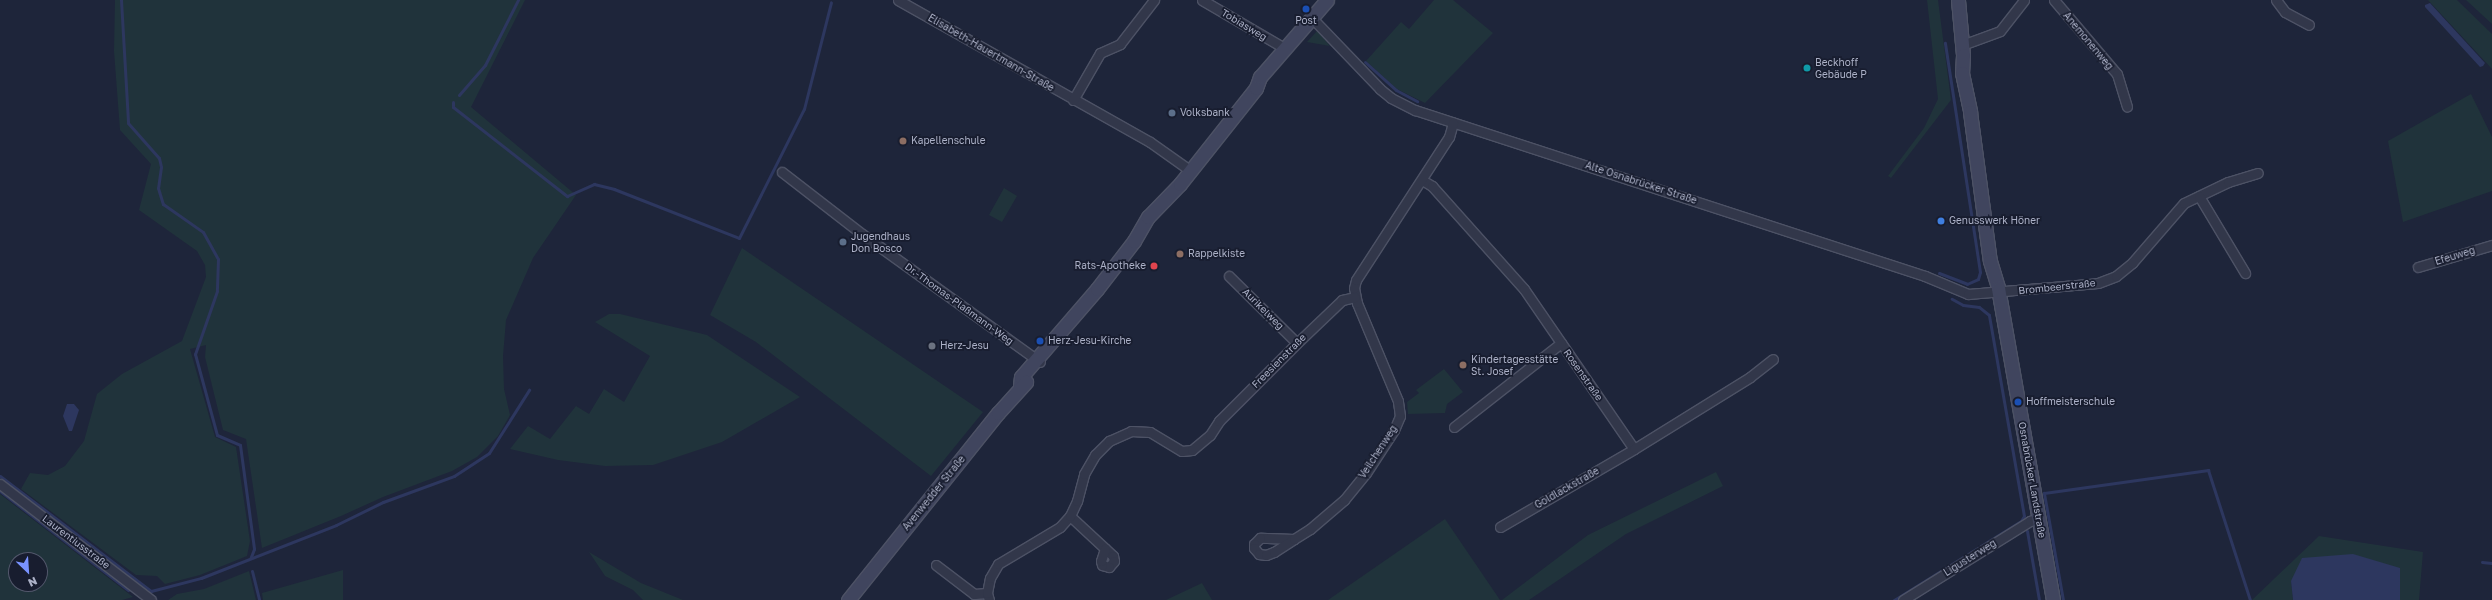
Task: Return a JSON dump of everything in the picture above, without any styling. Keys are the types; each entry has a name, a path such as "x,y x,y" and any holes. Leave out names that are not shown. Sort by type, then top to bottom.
{"main road":[{"name":"Avenwedder Straße","path":"848,600 1134,241 1152,212 1191,171 1256,88 1260,77 1285,51 1327,0"},
{"name":"Osnabrücker Landstraße","path":"1958,0 1962,50 1971,79 1970,112 1987,226 1998,256 1998,291 2053,600"}],"street":[{"name":"Elisabeth-Hauertmann-Straße","path":"898,0 910,3 1073,100 1150,142 1191,171"},
{"path":"1073,100 1100,53 1120,44 1154,0"},
{"name":"Tobiasweg","path":"1202,0 1285,51"},
{"path":"1962,50 2000,31 2024,0"},
{"name":"Anemonenweg","path":"2054,0 2117,74 2127,106"},
{"path":"2276,0 2285,12 2309,25"},
{"name":"Alte Osnabrücker Straße","path":"1312,18 1390,98 1414,110 1925,276 1968,294 1998,291"},
{"path":"1354,297 1356,280 1449,137 1453,122"},
{"name":"Dr.-Thomas-Plaßmann-Weg","path":"782,172 862,234 1039,361"},
{"name":"Brombeerstraße","path":"1998,291 2098,283 2116,276 2132,264 2184,203 2228,182 2258,173"},
{"name":"Rosenstraße","path":"1422,180 1432,186 1524,288 1634,449"},
{"path":"2199,196 2245,273"},
{"name":"Efeuweg","path":"2418,266 2492,244"},
{"name":"Aurikelweg","path":"1229,276 1297,343"},
{"name":"Freesienstraße","path":"936,565 974,594 988,597 990,578 998,564 1009,555 1050,535 1070,516 1084,474 1095,455 1109,440 1131,431 1150,432 1182,451 1192,450 1210,435 1219,421 1342,300 1354,297"},
{"name":"Veilchenweg","path":"1294,539 1344,500 1366,473 1394,430 1400,416 1398,400 1354,297"},
{"path":"1454,427 1561,343"},
{"path":"1634,449 1750,377 1773,360"},
{"name":"Goldlackstraße","path":"1500,527 1634,449"},
{"name":"Laurentiusstraße","path":"0,484 151,600"},
{"path":"1070,516 1105,549"},
{"name":"Ligusterweg","path":"1903,600 2030,521 2038,519"}],"shaded area":[{"path":"115,0 525,0 471,107 576,195 533,258 506,320 503,356 504,389 510,415 498,436 477,457 452,471 383,497 262,548 246,439 223,430 205,357 206,345 190,349 215,437 236,447 250,541 247,556 200,575 165,584 157,576 136,575 21,489 30,473 48,475 65,466 84,441 97,394 122,374 182,341 206,277 205,265 197,251 139,210 151,164 120,130 114,51"},
{"path":"1434,0 1453,0 1493,33 1425,103 1397,89 1366,61 1401,22 1409,29"},
{"path":"1927,0 1938,0 1951,100 1891,178 1888,176 1924,128 1938,99"},
{"path":"2428,0 2457,0 2492,34 2492,69"},
{"path":"2466,0 2492,0 2492,24"},
{"path":"1317,31 1330,46 1307,42"},
{"path":"2471,94 2492,137 2492,191 2403,222 2388,141"},
{"path":"1004,188 1017,196 1002,222 989,215"},
{"path":"742,248 983,412 931,476 756,342 710,315"},
{"path":"609,314 620,314 707,335 800,397 722,442 653,465 605,466 558,460 510,449 528,426 550,439 576,406 589,414 604,389 624,402 650,356 595,322"},
{"path":"1444,369 1463,392 1447,404 1445,413 1408,414 1407,402 1419,393 1416,390"},
{"path":"1716,472 1723,486 1626,534 1529,600 1502,600 1588,535"},
{"path":"0,494 133,597 122,600 0,600"},
{"path":"1445,519 1500,600 1328,600"},
{"path":"2319,536 2423,552 2419,600 2400,600 2400,568 2291,581 2293,600 2252,600"},
{"path":"589,552 641,583 683,600 643,600 633,590 605,576"},
{"path":"343,570 343,600 263,600 262,593"},
{"path":"249,571 256,600 168,600 177,594 204,589"},
{"path":"1202,583 1212,600 1166,600"}],"water":[{"path":"2430,3 2485,63 2483,66 2480,67 2425,7 2425,5"},
{"path":"67,404 74,404 79,410 72,431 69,431 63,416"},
{"path":"2353,554 2400,568 2400,600 2293,600 2291,581 2302,558"}],"waterway":[{"path":"121,0 128,123 159,158 161,167 158,188 163,204 203,232 218,259 217,291 195,354 217,435 240,445 254,549 251,557"},
{"path":"459,95 485,65 518,0"},
{"path":"453,102 453,107 567,196 594,184 614,189 739,238 804,109 831,2"},
{"path":"1939,273 1967,284 1978,279 1980,272 1945,43"},
{"path":"1365,62 1396,90 1417,101"},
{"path":"1894,600 2021,521 2024,516 1989,315 1979,307 1963,305 1952,299"},
{"path":"0,476 151,591 201,578 336,525 383,502 454,476 489,453 529,390"},
{"path":"2063,600 2044,493 2208,470 2250,600"},
{"path":"0,491 128,590"},
{"path":"2027,531 2039,600"},
{"path":"2482,562 2492,563"},
{"path":"252,571 259,600"}],"place":[{"name":"Post","path":"1306,9"},
{"name":"Beckhoff Gebäude P","path":"1807,68"},
{"name":"Volksbank","path":"1172,113"},
{"name":"Kapellenschule","path":"903,141"},
{"name":"Genusswerk Höner","path":"1941,221"},
{"name":"Jugendhaus Don Bosco","path":"843,242"},
{"name":"Rappelkiste","path":"1180,254"},
{"name":"Rats-Apotheke","path":"1154,266"},
{"name":"Herz-Jesu-Kirche","path":"1040,341"},
{"name":"Herz-Jesu","path":"932,346"},
{"name":"Kindertagesstätte St. Josef","path":"1463,365"},
{"name":"Hoffmeisterschule","path":"2018,402"}]}
